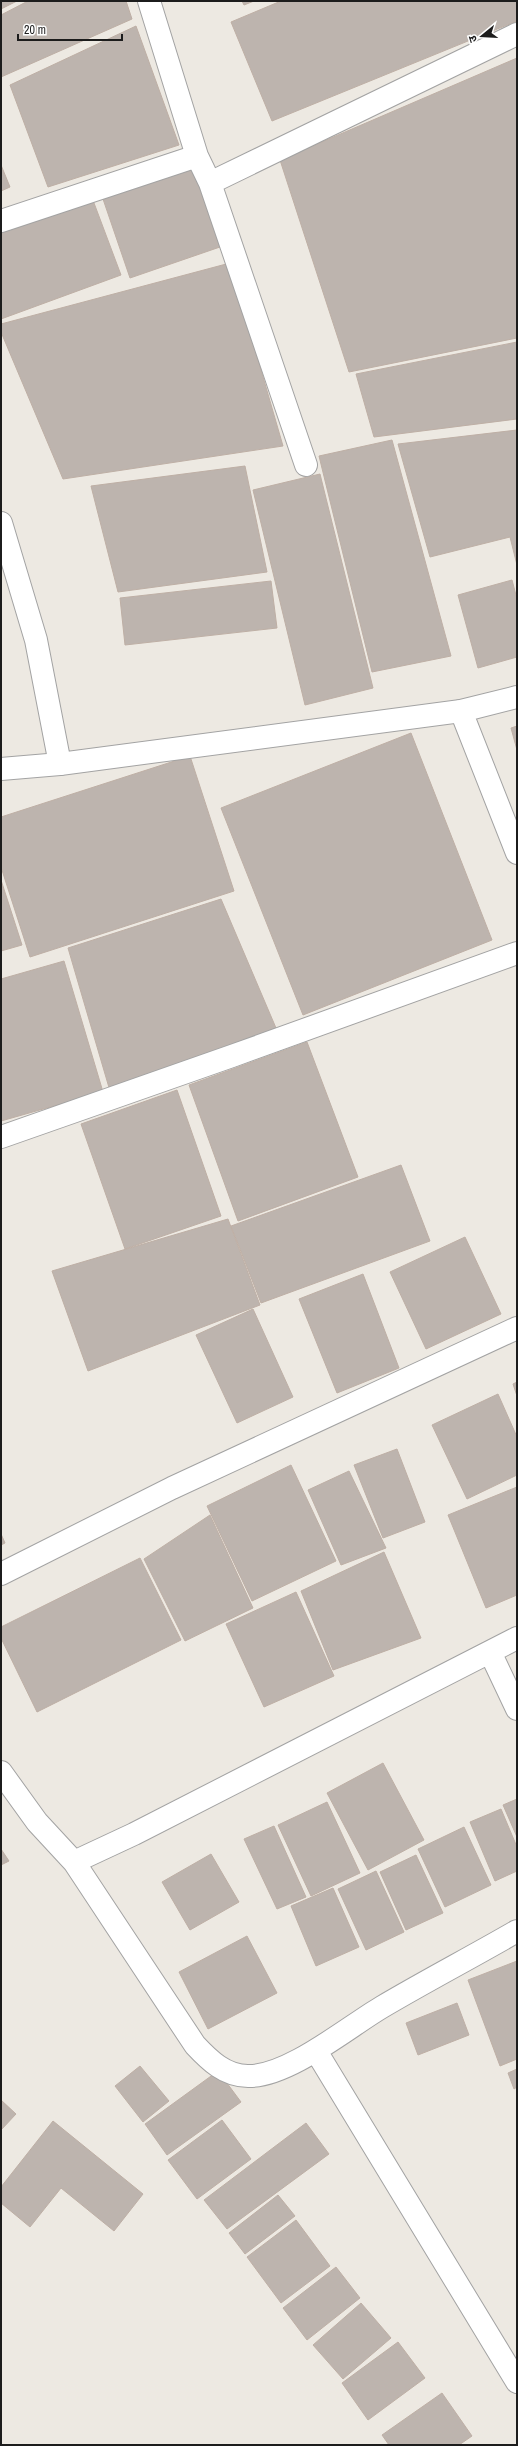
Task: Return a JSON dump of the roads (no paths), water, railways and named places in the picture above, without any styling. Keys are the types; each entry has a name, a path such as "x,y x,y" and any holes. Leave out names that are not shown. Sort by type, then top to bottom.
{"street":[{"path":"150,1 197,156 210,183 306,464"},
{"path":"210,183 517,34"},
{"path":"1,221 197,156"},
{"path":"1,523 36,640 60,764"},
{"path":"1,769 60,764 461,711 517,697"},
{"path":"461,711 517,853"},
{"path":"1,1137 232,1056 517,953"},
{"path":"1,1574 172,1488 517,1328"},
{"path":"74,1862 134,1834 517,1638"},
{"path":"490,1652 517,1709"},
{"path":"1,1772 37,1822 74,1862 195,2045 215,2066 247,2076 271,2072 316,2051 381,2008 517,1931"},
{"path":"316,2051 517,2382"}]}
